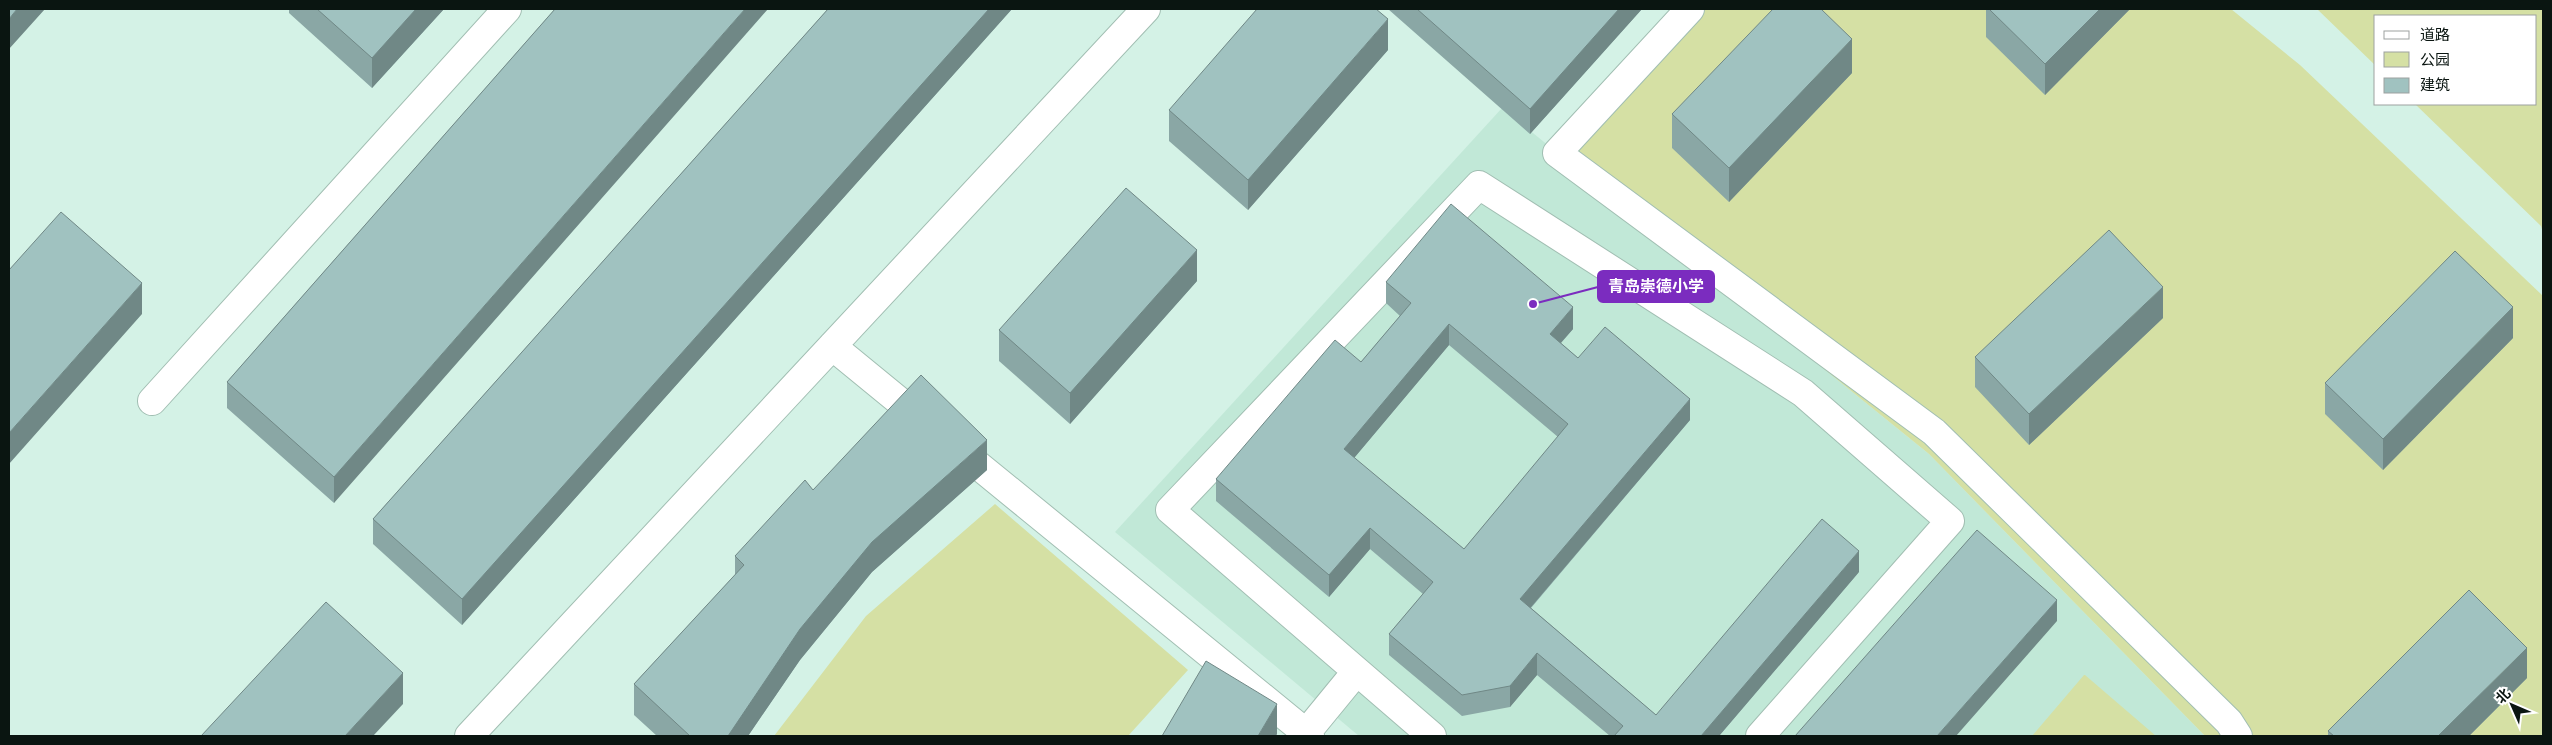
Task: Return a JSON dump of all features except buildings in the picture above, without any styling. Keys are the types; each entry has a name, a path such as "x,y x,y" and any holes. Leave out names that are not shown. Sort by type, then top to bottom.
{"street":[{"path":"152,401 507,9"},
{"path":"469,736 1146,9"},
{"path":"1690,9 1557,153 1934,432 2229,722 2238,736"},
{"path":"1432,736 1170,510 1479,185 1803,393 1950,521 1760,736"},
{"path":"832,346 1308,735 1356,672"}],"shaded area":[{"path":"1502,108 1929,454 2205,736 1359,736 1115,532"}],"green space":[{"path":"1690,9 2231,9 2300,65 2543,296 2543,736 2205,736 1929,454 1557,153"},
{"path":"2317,9 2543,9 2543,233 2541,226 2416,105 2537,105 2537,15 2374,15 2374,64"},
{"path":"995,504 1188,670 1128,736 774,736 866,616"},
{"path":"2085,675 2156,736 2032,736"}],"place":[{"name":"青岛崇德小学","path":"1533,304"}]}
